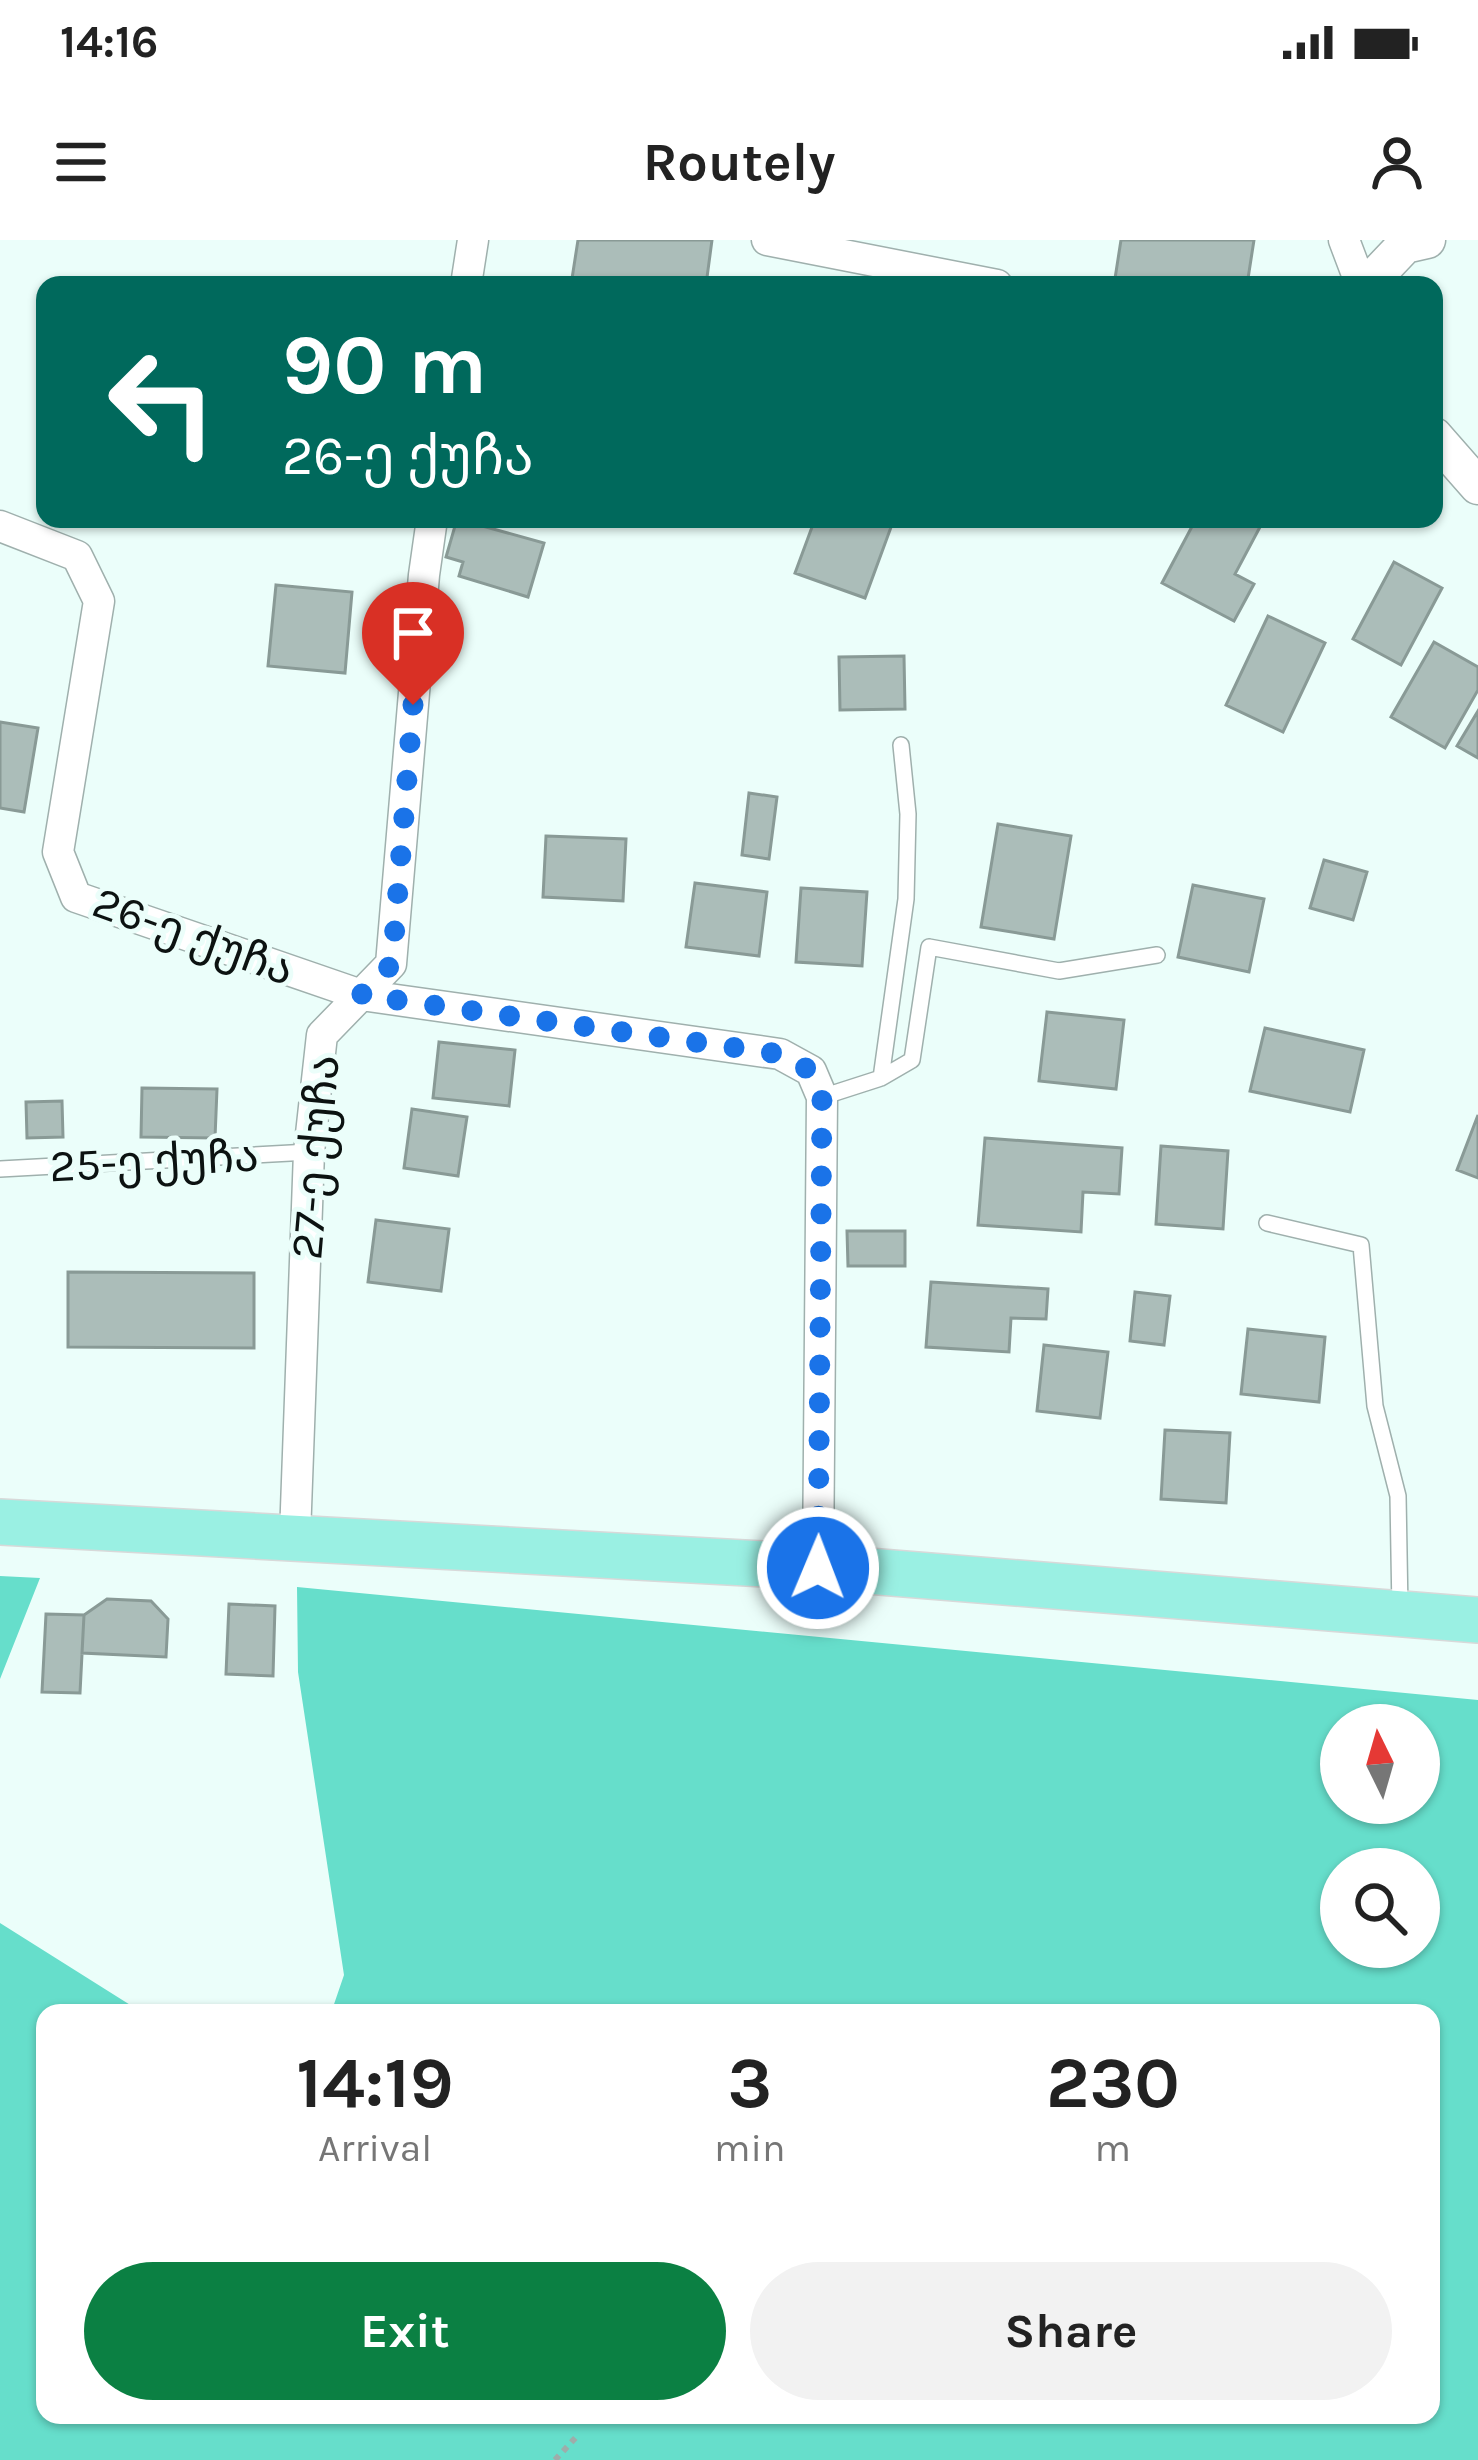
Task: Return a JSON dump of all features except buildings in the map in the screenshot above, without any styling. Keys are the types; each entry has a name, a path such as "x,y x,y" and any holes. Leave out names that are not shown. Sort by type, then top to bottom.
{"main road":[{"path":"0,1522 818,1568 1478,1620"}],"street":[{"path":"467,276 473,240"},
{"path":"766,240 951,276"},
{"path":"1344,240 1360,276"},
{"path":"1373,276 1405,245 1427,240"},
{"path":"1443,446 1478,486"},
{"name":"26-ე ქუჩა","path":"0,526 77,556 99,602 58,851 76,896 361,995 780,1054 811,1071 822,1097"},
{"name":"27-ე ქუჩა","path":"295,1536 308,1151 322,1035 392,964 431,528"},
{"path":"818,1568 822,1097"}],"lane":[{"path":"881,1078 906,899 908,814 902,745"},
{"path":"822,1097 881,1078 912,1060 928,947 1059,970 1157,955"},
{"name":"25-ე ქუჩა","path":"0,1169 308,1151"},
{"path":"1268,1223 1361,1245 1376,1406 1398,1496 1400,1612"}],"path":[{"path":"555,2460 578,2435"}],"green space":[{"path":"0,1576 40,1578 0,1679"},
{"path":"297,1587 1478,1700 1478,2460 0,2460 0,1923 129,2004 36,2004 36,2424 1440,2424 1440,2004 334,2004 344,1975 298,1672"}],"route":[{"path":"413,705 392,964 361,995 780,1054 811,1071 822,1097 818,1568"}]}
